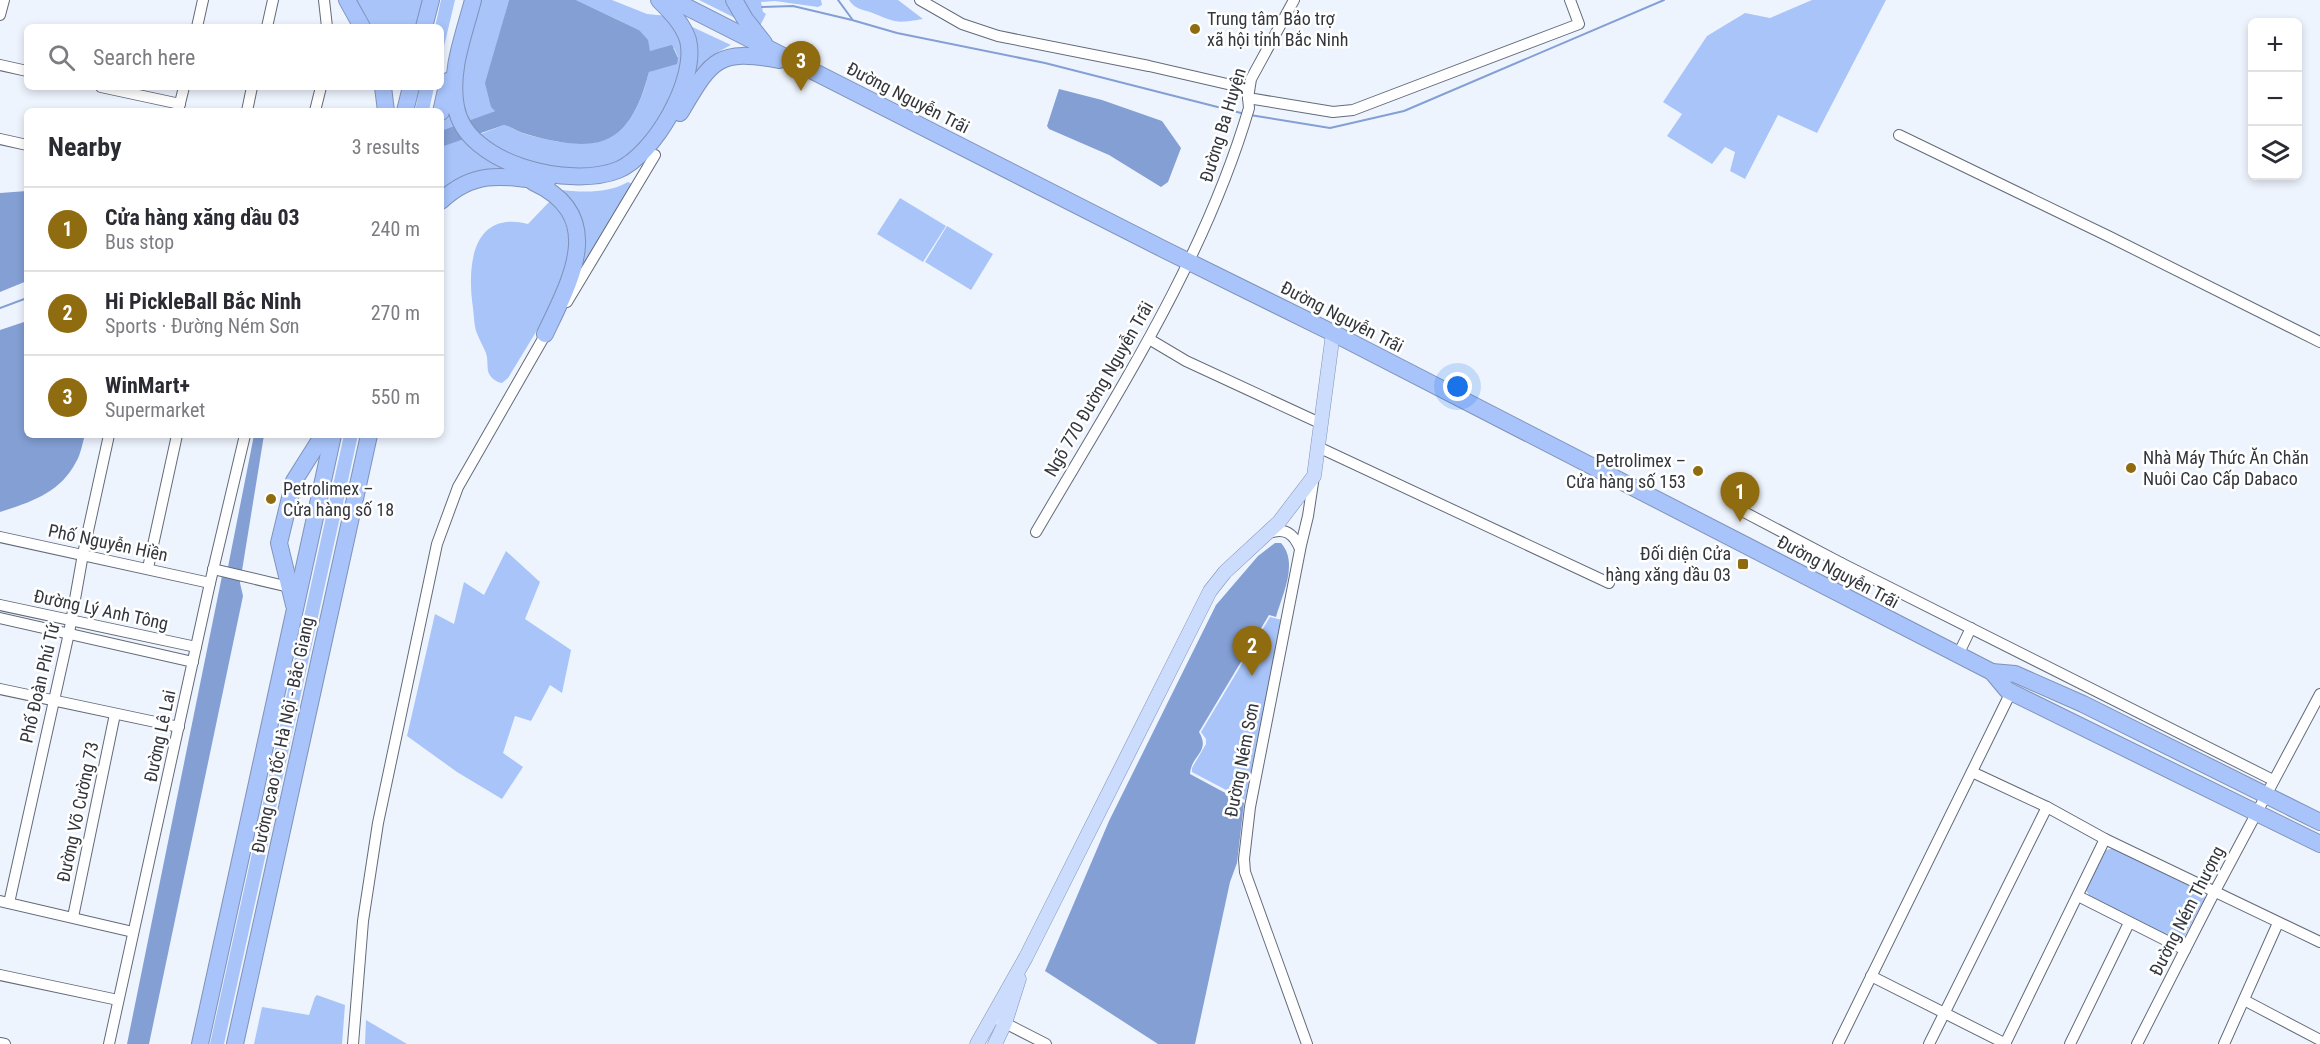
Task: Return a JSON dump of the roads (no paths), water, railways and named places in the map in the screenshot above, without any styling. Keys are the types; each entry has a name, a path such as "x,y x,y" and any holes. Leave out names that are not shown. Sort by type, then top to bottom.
{"highway":[{"path":"347,0 360,24"},
{"path":"425,24 431,0"},
{"path":"442,108 467,0"},
{"path":"473,0 453,77 456,108 464,126 482,146 498,158 536,170 564,175 589,176 618,170 641,154 657,135 682,88 689,64 688,41 680,23 659,0"},
{"name":"Đường Nguyễn Trãi","path":"673,0 1188,262 1333,333 1992,672 2011,692 2320,844"},
{"path":"734,0 745,20 768,48"},
{"path":"444,199 458,187 474,180 498,176 571,186 602,184 629,176 656,155 705,74 715,65 728,57 745,54 798,64"},
{"path":"383,90 386,108"},
{"path":"406,108 410,90"},
{"path":"527,179 550,191 565,206 572,220 578,250 566,289 545,334"},
{"path":"295,610 279,543 294,481 321,438"},
{"name":"Đường cao tốc Hà Nội - Bắc Giang","path":"200,1044 332,438"},
{"name":"Đường cao tốc Hà Nội - Bắc Giang","path":"235,1044 369,440"},
{"name":"Đường Nguyễn Trãi","path":"1992,672 2015,674 2193,749 2270,787 2320,822"},
{"path":"243,1044 263,944 268,899"}],"main road":[{"name":"Đường Ném Sơn","path":"1314,476 1333,333"},
{"path":"977,1044 1026,957 1210,591 1226,572 1291,508 1314,476"},
{"path":"995,1044 1005,1023 1026,957"}],"street":[{"path":"197,24 201,0"},
{"path":"268,24 273,0"},
{"path":"324,0 327,24"},
{"path":"920,0 962,24 998,36 1149,66 1249,98 1333,112 1353,110 1579,24 1570,0"},
{"name":"Đường Ba Huyện","path":"1188,262 1214,209 1242,128 1251,79 1294,0"},
{"path":"0,65 24,70"},
{"path":"112,90 179,108 183,90"},
{"path":"248,108 251,90"},
{"path":"316,108 320,90"},
{"path":"1899,135 2320,342"},
{"path":"0,139 24,144"},
{"path":"353,1044 363,921 374,846 437,544 458,487 545,334 569,299 656,155"},
{"name":"Ngõ 770 Đường Nguyễn Trãi","path":"1036,532 1149,339 1188,262"},
{"path":"1149,339 1186,361 1322,424"},
{"name":"Phố Đoàn Phú Tứ","path":"4,902 69,633 83,554 108,438"},
{"path":"148,568 176,438"},
{"name":"Đường Lê Lai","path":"109,1044 213,569 244,438"},
{"path":"1318,447 1609,583"},
{"name":"Đường Ném Sơn","path":"1307,1044 1245,872 1244,859 1250,807 1314,476"},
{"path":"1744,512 2091,688 2193,749"},
{"path":"1266,534 1279,530 1285,531 1295,538 1300,550"},
{"name":"Phố Nguyễn Hiền","path":"0,537 210,583"},
{"path":"1829,588 1841,563"},
{"path":"213,569 289,587"},
{"name":"Đường Lý Anh Tông","path":"0,605 196,648"},
{"name":"Đường Lý Anh Tông","path":"0,618 193,662"},
{"path":"1958,655 1971,628"},
{"path":"2083,704 2091,688"},
{"path":"0,689 179,727"},
{"path":"1838,1044 2011,692"},
{"name":"Đường Ném Thượng","path":"2137,1044 2320,694"},
{"name":"Đường Võ Cường 73","path":"73,917 115,714"},
{"path":"1972,772 2047,807 2105,839 2320,942"},
{"path":"1929,1044 2047,807"},
{"path":"1871,976 2005,1044 2105,839"},
{"path":"2078,896 2185,950"},
{"path":"4,902 133,932"},
{"path":"2070,1044 2129,923"},
{"path":"2224,1044 2278,923"},
{"path":"0,975 118,1000"},
{"path":"2244,1000 2320,1040"},
{"path":"991,1016 1046,1044"},
{"path":"0,1043 5,1044"}],"waterway":[{"path":"838,0 852,19"},
{"path":"1250,115 1330,128 1404,111 1664,0"},
{"path":"762,7 793,6 897,33 1045,63 1245,114"},
{"path":"0,308 24,299"}],"place":[{"name":"Trung tâm Bảo trợ xã hội tỉnh Bắc Ninh","path":"1195,29"},
{"name":"WinMart+","path":"801,91"},
{"name":"Nhà Máy Thức Ăn Chăn Nuôi Cao Cấp Dabaco","path":"2131,468"},
{"name":"Petrolimex – Cửa hàng số 153","path":"1698,471"},
{"name":"Petrolimex – Cửa hàng số 18","path":"271,499"},
{"name":"Cửa hàng xăng dầu 03","path":"1740,522"},
{"name":"Đối diện Cửa hàng xăng dầu 03","path":"1743,564"},
{"name":"Hi PickleBall Bắc Ninh","path":"1252,676"}]}
